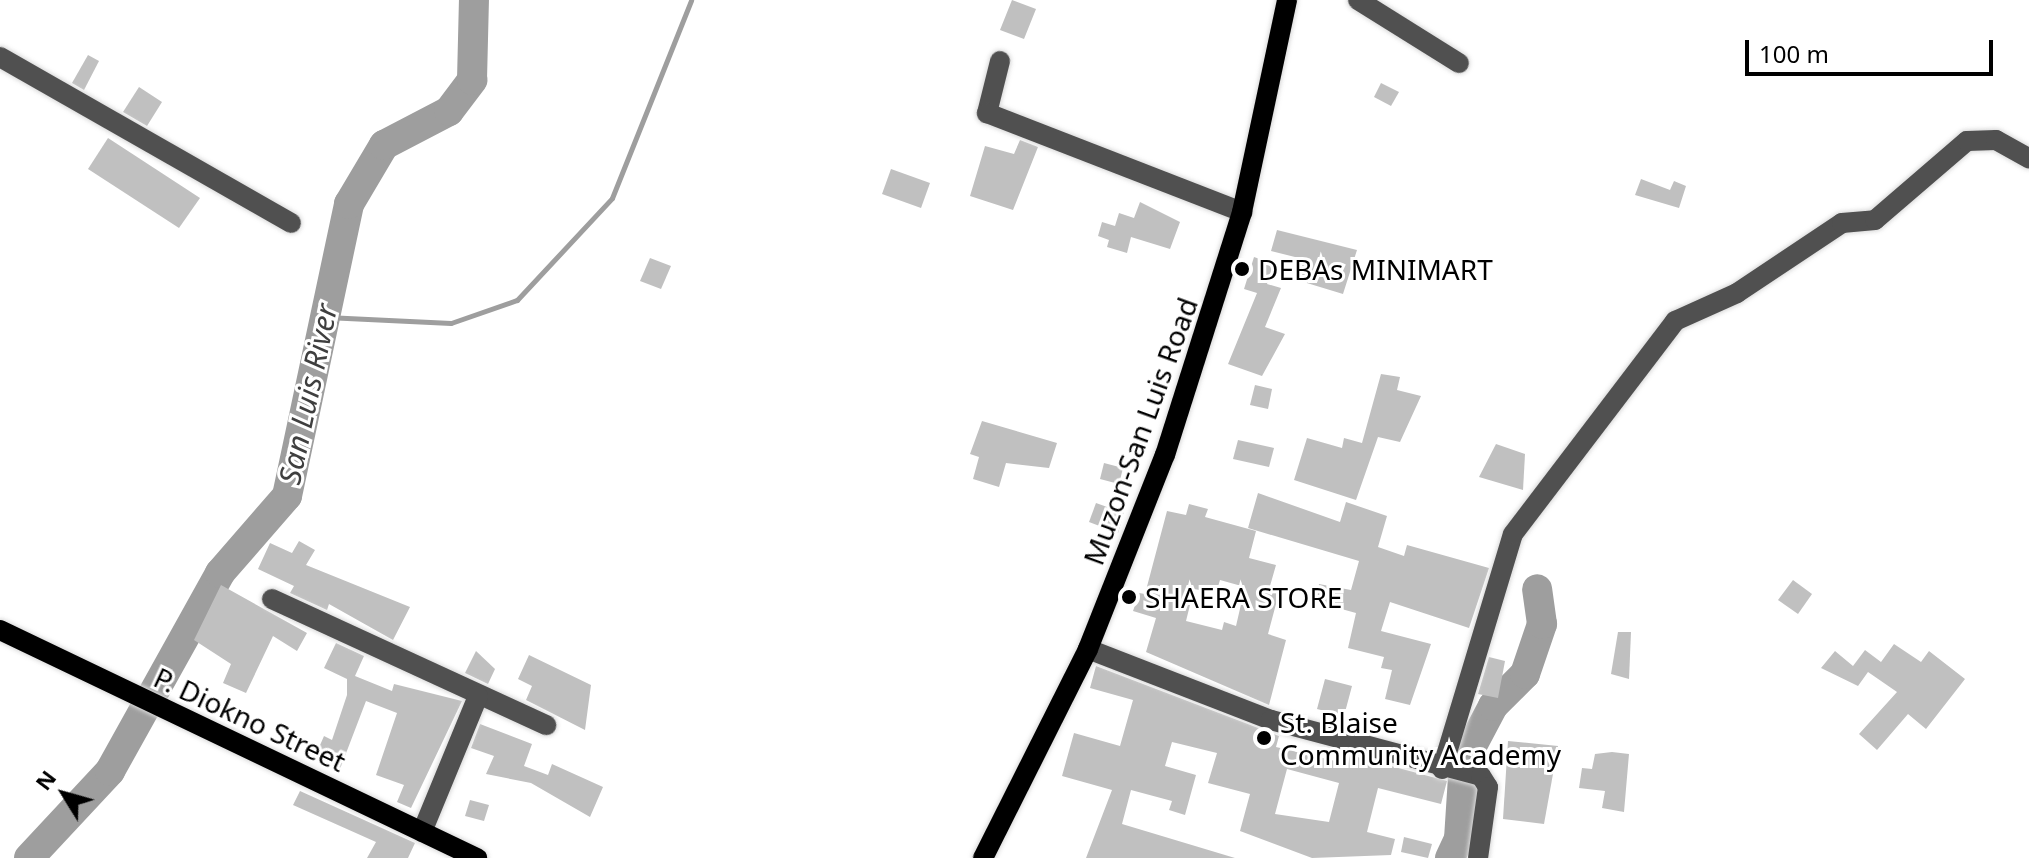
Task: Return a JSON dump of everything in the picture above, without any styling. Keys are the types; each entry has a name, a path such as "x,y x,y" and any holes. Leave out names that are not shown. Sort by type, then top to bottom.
{"main road":[{"name":"Muzon-San Luis Road","path":"983,858 1088,649 1165,455 1242,212 1287,0"},
{"name":"P. Diokno Street","path":"0,630 477,858"}],"street":[{"path":"1358,0 1459,63"},
{"path":"0,57 291,223"},
{"path":"1000,61 987,113 1242,212"},
{"path":"1449,770 1513,534 1675,321 1737,293 1842,223 1875,220 1967,141 1996,140 2029,158"},
{"path":"272,599 546,725"},
{"path":"1088,649 1271,720 1449,770 1481,776 1488,787 1478,858"},
{"path":"422,832 478,696"}],"building":[{"path":"1012,0 1036,9 1024,39 1000,30"},
{"path":"88,55 99,61 84,90 72,83"},
{"path":"1381,83 1399,92 1391,106 1374,97"},
{"path":"139,87 162,102 147,126 123,112"},
{"path":"108,138 200,198 179,228 88,169"},
{"path":"1020,140 1038,147 1013,210 970,196 985,146 1014,154"},
{"path":"891,169 930,183 921,208 882,194"},
{"path":"1641,179 1670,190 1674,181 1686,186 1679,208 1635,195"},
{"path":"1140,202 1180,222 1170,249 1131,237 1127,253 1107,247 1109,240 1098,236 1102,222 1115,226 1119,213 1134,218"},
{"path":"1277,230 1357,250 1343,294 1297,280 1303,259 1271,251"},
{"path":"1254,257 1274,264 1267,284 1281,288 1265,327 1285,334 1262,376 1228,364 1257,293 1244,289"},
{"path":"650,258 671,266 661,289 640,281"},
{"path":"1381,374 1400,377 1397,390 1421,396 1400,442 1378,437 1356,500 1294,480 1307,438 1342,448 1344,438 1362,443"},
{"path":"1255,385 1272,389 1268,409 1250,405"},
{"path":"982,421 1057,443 1049,468 1006,463 999,487 973,479 979,457 970,454"},
{"path":"1238,440 1274,448 1269,467 1233,459"},
{"path":"1496,444 1525,454 1523,490 1479,477"},
{"path":"1104,463 1123,468 1119,484 1100,479"},
{"path":"1258,493 1340,522 1346,502 1387,516 1378,547 1404,556 1407,545 1489,568 1469,628 1390,602 1381,631 1431,644 1410,705 1385,699 1392,670 1381,668 1384,657 1348,648 1356,613 1316,602 1319,584 1351,590 1359,561 1248,528"},
{"path":"1096,503 1124,513 1118,533 1089,522"},
{"path":"1189,504 1208,509 1205,517 1256,531 1249,558 1276,565 1270,586 1280,589 1268,634 1286,640 1269,705 1146,652 1156,618 1133,611 1139,593 1145,594 1167,511 1186,515","holes":["1220,580 1245,587 1236,626 1224,622 1222,630 1186,621 1194,589 1216,593"]},
{"path":"299,541 315,550 306,565 410,607 393,640 329,604 327,610 290,593 294,586 258,569 270,543 292,553"},
{"path":"1793,580 1812,594 1798,614 1778,600"},
{"path":"221,585 307,633 297,651 273,636 246,693 223,683 231,664 194,640"},
{"path":"1618,632 1631,632 1629,679 1611,674"},
{"path":"336,643 364,656 355,676 392,691 394,684 462,701 411,808 397,802 404,785 376,775 397,713 366,701 340,769 314,759 324,736 332,740 347,695 347,679 324,668"},
{"path":"1894,644 1921,662 1929,651 1965,679 1926,729 1908,714 1877,750 1859,734 1897,692 1868,672 1858,686 1821,668 1835,651 1853,666 1865,650 1881,662"},
{"path":"476,651 495,669 488,684 465,673"},
{"path":"529,655 591,685 585,730 526,700 532,686 518,679"},
{"path":"1489,657 1505,661 1498,698 1478,694"},
{"path":"1096,666 1279,736 1276,747 1348,764 1350,755 1447,781 1441,804 1378,788 1367,832 1395,839 1391,855 1312,858 1240,831 1250,794 1208,783 1217,753 1172,742 1165,766 1196,775 1185,815 1169,810 1172,801 1131,790 1122,824 1235,858 1086,858 1112,790 1062,776 1074,733 1120,746 1133,700 1090,688","holes":["1287,769 1339,783 1329,822 1275,814"]},
{"path":"1325,679 1352,686 1344,716 1317,709"},
{"path":"480,724 532,744 524,766 548,775 552,764 603,787 590,817 531,783 486,774 494,756 471,748"},
{"path":"1508,741 1558,746 1544,824 1503,819"},
{"path":"1595,754 1629,754 1624,812 1602,808 1605,791 1579,788 1582,768 1592,769"},
{"path":"300,791 415,843 408,858 367,858 376,842 293,805"},
{"path":"470,800 489,805 484,821 465,816"},
{"path":"1404,837 1432,844 1428,858 1401,852"}],"waterway":[{"name":"San Luis River","path":"29,858 110,771 220,573 287,496 349,204 384,145 449,111 472,80 474,0"},
{"path":"326,317 451,323 517,300 612,198 691,0"},
{"path":"1450,858 1459,839 1464,761 1493,706 1525,674 1542,624 1537,589"}],"place":[{"name":"DEBAs MINIMART","path":"1242,269"},
{"name":"SHAERA STORE","path":"1129,597"},
{"name":"St. Blaise Community Academy","path":"1264,738"}]}
